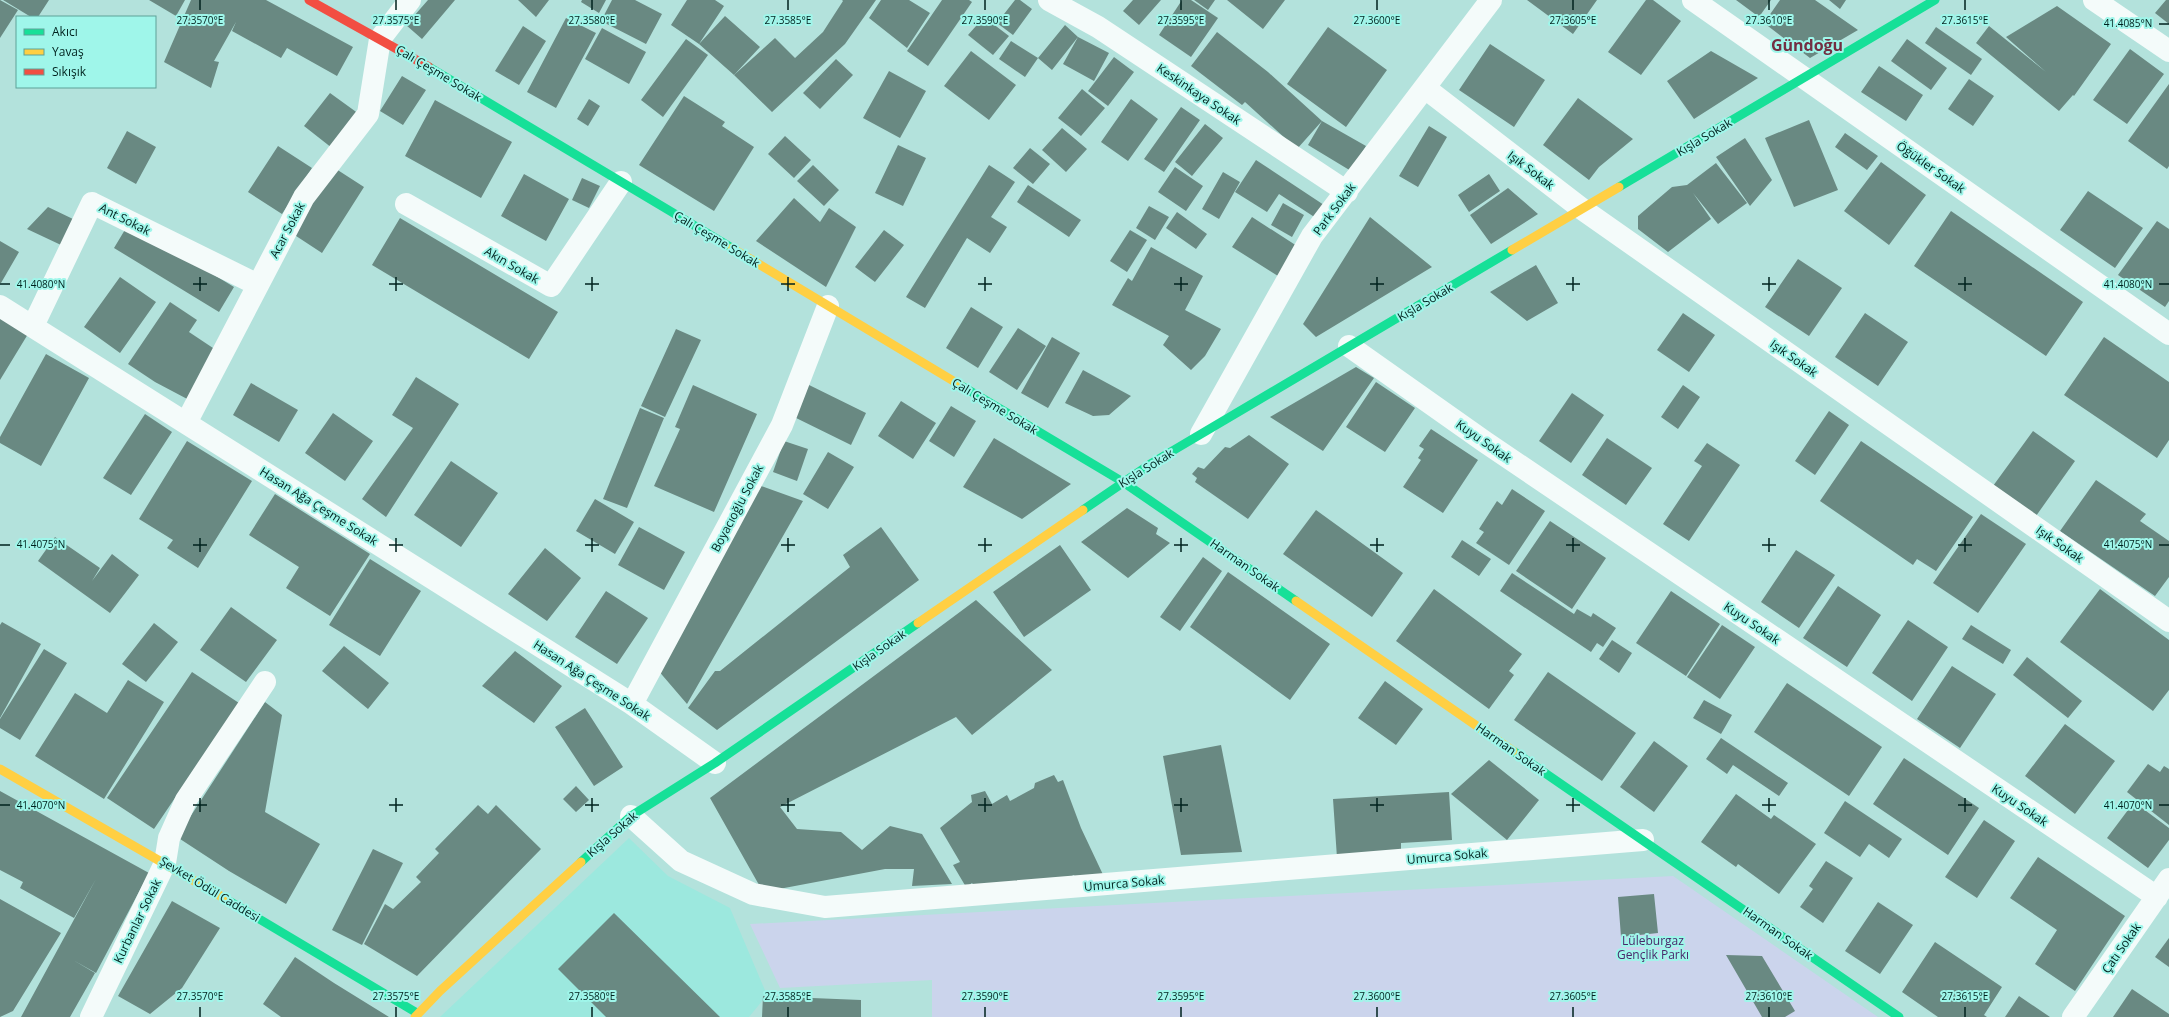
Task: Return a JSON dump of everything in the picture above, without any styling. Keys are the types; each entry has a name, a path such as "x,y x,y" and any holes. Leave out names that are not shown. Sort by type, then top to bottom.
{"street":[{"name":"Çalı Çeşme Sokak","path":"309,0 380,39 1123,482"},
{"path":"380,39 410,0"},
{"name":"Keskinkaya Sokak","path":"1049,0 1098,27 1347,192"},
{"name":"Park Sokak","path":"1201,434 1312,236 1347,192 1491,0"},
{"name":"Öğükler Sokak","path":"1693,0 2169,334"},
{"name":"Kışla Sokak","path":"416,1015 631,816 715,763 1123,482 1349,346 1935,0"},
{"path":"2094,0 2169,51"},
{"name":"Acar Sokak","path":"186,423 304,197 368,114 380,39"},
{"name":"Işık Sokak","path":"1425,88 1582,209 2169,621"},
{"name":"Akın Sokak","path":"406,204 551,286 621,182"},
{"name":"Ant Sokak","path":"33,326 92,202 258,285"},
{"name":"Hasan Ağa Çeşme Sokak","path":"0,306 632,704 715,763"},
{"name":"Boyacıoğlu Sokak","path":"632,704 782,425 828,306"},
{"name":"Kuyu Sokak","path":"1349,346 1485,442 2156,897"},
{"name":"Harman Sokak","path":"1123,482 1899,1017"},
{"name":"Kurbanlar Sokak","path":"91,1017 165,863 170,838 186,800 265,682"},
{"name":"Şevket Ödül Caddesi","path":"0,769 165,863 416,1015"},
{"name":"Umurca Sokak","path":"631,816 681,861 753,894 824,907 1643,840"},
{"name":"Çatı Sokak","path":"2073,1017 2169,879"}],"shaded area":[{"path":"629,838 668,876 730,908 767,995 749,1017 440,1017"}],"green space":[{"name":"Lüleburgaz Gençlik Parkı","path":"1673,876 1878,1017 932,1017 932,980 780,988 750,924"}],"building":[{"path":"0,0 18,10 0,38"},
{"path":"3,0 49,0 39,16 29,16"},
{"path":"149,0 185,0 176,16"},
{"path":"191,0 266,0 353,47 337,76 287,48 281,58 232,31 236,22 214,61 219,62 211,88 164,62"},
{"path":"428,0 455,0 422,39 406,25"},
{"path":"518,0 549,0 536,17"},
{"path":"582,0 606,0 599,13 581,2"},
{"path":"612,0 635,0 662,14 646,44 601,21"},
{"path":"687,0 715,0 724,6 699,44 671,25"},
{"path":"842,0 876,0 845,44 772,112 734,75 775,38 795,58 823,32 843,1"},
{"path":"881,0 909,0 930,13 907,48 869,18"},
{"path":"942,0 969,0 972,2 928,66 907,51"},
{"path":"1015,0 1020,0 1032,9 1013,35 997,23"},
{"path":"1133,0 1161,0 1139,25 1123,11"},
{"path":"1182,0 1191,0 1218,18 1191,57 1159,35"},
{"path":"1194,0 1215,0 1208,10"},
{"path":"1227,0 1285,0 1263,29"},
{"path":"1527,0 1597,0 1573,34"},
{"path":"1646,0 1653,0 1681,21 1641,75 1608,52"},
{"path":"1736,0 1771,0 1759,17"},
{"path":"1780,0 1815,0 1858,30 1810,58 1764,23"},
{"path":"1829,0 1846,0 1840,9"},
{"path":"2166,0 2169,0 2169,24 2155,13"},
{"path":"2057,6 2111,44 2074,96 2073,95 2059,111 1976,43 1989,26 2046,72 2006,37"},
{"path":"725,16 760,47 734,75 699,44"},
{"path":"984,17 1009,36 993,55 968,35"},
{"path":"566,18 596,33 556,108 527,92"},
{"path":"1065,25 1078,37 1052,70 1038,58"},
{"path":"523,26 546,41 519,85 495,71"},
{"path":"1328,27 1387,70 1346,127 1287,84"},
{"path":"1936,27 1982,59 1971,75 1925,43"},
{"path":"602,28 646,52 629,84 585,59"},
{"path":"1217,32 1268,72 1322,121 1297,149 1245,102 1242,105 1191,66"},
{"path":"1078,37 1109,53 1094,81 1063,64"},
{"path":"686,39 708,55 663,117 641,100"},
{"path":"1907,39 1947,68 1931,90 1891,61"},
{"path":"1011,41 1038,58 1025,77 999,59"},
{"path":"1490,44 1545,80 1514,127 1459,90"},
{"path":"2130,49 2164,74 2127,124 2093,100"},
{"path":"971,51 1016,85 989,120 944,86"},
{"path":"1711,51 1758,78 1694,119 1667,81"},
{"path":"1114,57 1134,72 1108,106 1088,91"},
{"path":"836,59 853,75 820,109 803,93"},
{"path":"1879,66 1923,95 1906,121 1861,92"},
{"path":"889,71 926,91 900,138 863,118"},
{"path":"402,76 426,90 403,125 380,111"},
{"path":"1969,79 1994,96 1973,126 1948,109"},
{"path":"2169,84 2169,166 2167,169 2128,141"},
{"path":"1082,89 1105,108 1081,136 1058,118"},
{"path":"330,93 359,114 332,148 304,126"},
{"path":"684,96 725,122 722,126 754,147 714,211 639,165"},
{"path":"1578,98 1633,139 1599,167 1589,180 1543,145"},
{"path":"589,99 600,106 588,126 577,119"},
{"path":"1131,99 1158,119 1128,161 1101,142"},
{"path":"435,100 512,142 481,198 405,156"},
{"path":"1181,107 1200,120 1164,172 1144,159"},
{"path":"1809,120 1838,190 1794,207 1765,138"},
{"path":"1322,121 1366,146 1351,171 1308,145"},
{"path":"1205,124 1223,138 1192,176 1175,162"},
{"path":"1429,126 1447,137 1418,187 1399,176"},
{"path":"1062,128 1087,149 1066,172 1042,150"},
{"path":"127,131 156,147 136,184 107,168"},
{"path":"1845,133 1878,156 1867,170 1835,147"},
{"path":"785,136 811,160 794,178 768,154"},
{"path":"1745,138 1772,180 1750,206 1716,157"},
{"path":"898,145 926,158 903,206 875,193"},
{"path":"278,146 312,168 282,214 248,192"},
{"path":"1030,148 1050,164 1033,184 1013,168"},
{"path":"1256,160 1327,207 1319,220 1279,194 1267,212 1235,192"},
{"path":"1881,162 1926,195 1889,245 1844,211"},
{"path":"1716,163 1747,203 1718,224 1693,193 1711,219 1668,252 1638,229 1638,216 1672,187 1687,185"},
{"path":"813,165 839,190 824,206 797,181"},
{"path":"989,165 1015,182 991,217 1007,227 990,253 967,238 925,308 906,297"},
{"path":"333,167 364,187 322,253 290,232"},
{"path":"1175,167 1203,186 1186,211 1158,192"},
{"path":"1223,172 1240,182 1219,219 1202,209"},
{"path":"524,174 569,199 546,241 501,216"},
{"path":"1489,174 1500,191 1469,212 1458,195"},
{"path":"582,178 600,186 589,208 572,200"},
{"path":"1028,185 1081,220 1069,237 1017,202"},
{"path":"1508,188 1538,214 1491,244 1470,215"},
{"path":"2088,191 2143,228 2115,268 2060,230"},
{"path":"794,198 820,222 829,208 856,227 826,287 756,241"},
{"path":"1283,203 1304,215 1292,237 1271,225"},
{"path":"1149,206 1169,217 1155,240 1136,228"},
{"path":"48,207 73,219 61,245 27,229"},
{"path":"1951,211 2083,302 2046,356 1914,266"},
{"path":"1177,212 1207,234 1196,249 1166,228"},
{"path":"1252,217 1297,246 1278,276 1232,247"},
{"path":"1370,217 1432,267 1316,337 1303,324"},
{"path":"400,218 558,312 529,359 372,265"},
{"path":"2157,221 2169,229 2169,301 2165,307 2118,275"},
{"path":"129,223 234,287 219,312 114,248"},
{"path":"884,230 904,245 875,282 855,267"},
{"path":"1130,230 1147,240 1127,272 1110,261"},
{"path":"0,241 19,252 1,283 0,283"},
{"path":"1151,247 1203,276 1185,310 1221,329 1205,356 1191,370 1163,345 1169,336 1112,305 1128,278 1132,281"},
{"path":"1798,259 1842,288 1809,336 1765,307"},
{"path":"1536,265 1558,303 1527,321 1490,292"},
{"path":"120,277 156,302 120,353 84,327"},
{"path":"170,302 197,320 189,332 216,350 191,401 155,382 128,364"},
{"path":"971,307 1003,327 978,368 946,348"},
{"path":"1683,313 1715,335 1689,372 1657,350"},
{"path":"1865,313 1908,342 1878,386 1835,357"},
{"path":"0,317 28,334 0,380"},
{"path":"1018,328 1046,346 1017,390 989,372"},
{"path":"676,329 701,340 665,417 641,406"},
{"path":"1052,337 1080,353 1048,408 1021,393"},
{"path":"2104,337 2169,382 2169,440 2157,458 2064,395"},
{"path":"46,354 89,378 41,466 0,443 0,437"},
{"path":"1356,367 1374,378 1323,451 1270,417"},
{"path":"1083,370 1131,396 1109,415 1093,416 1065,403"},
{"path":"416,377 459,404 386,517 362,499 413,428 392,415"},
{"path":"1376,382 1415,408 1385,452 1346,427"},
{"path":"251,383 298,410 279,442 233,415"},
{"path":"805,383 866,413 851,445 790,415"},
{"path":"693,385 757,414 714,512 654,486 680,429 675,427"},
{"path":"1683,385 1700,397 1678,429 1661,417"},
{"path":"1572,393 1604,415 1571,463 1539,441"},
{"path":"901,401 936,423 913,459 878,436"},
{"path":"951,406 976,421 954,457 929,441"},
{"path":"640,408 664,418 627,508 603,499"},
{"path":"1829,411 1849,425 1815,475 1795,461"},
{"path":"333,413 373,441 345,481 305,453"},
{"path":"145,414 172,432 131,495 103,478"},
{"path":"1431,429 1478,460 1443,513 1403,487 1421,460 1418,458 1424,449 1419,446"},
{"path":"2033,431 2075,461 2036,516 1993,486"},
{"path":"1249,435 1289,464 1248,519 1195,482 1197,478 1192,474 1198,467 1204,469 1225,447 1230,448"},
{"path":"994,438 1071,484 1022,519 963,487"},
{"path":"1607,438 1652,468 1626,505 1582,475"},
{"path":"187,441 252,481 198,568 167,548 173,540 139,519"},
{"path":"784,441 808,449 797,481 773,472"},
{"path":"1861,441 1973,517 1936,571 1917,559 1913,565 1820,501"},
{"path":"1707,443 1740,465 1689,541 1663,524 1702,466 1694,461"},
{"path":"828,452 854,467 828,509 803,494"},
{"path":"451,461 498,493 461,547 414,515"},
{"path":"2096,480 2146,514 2140,521 2169,541 2169,577 2155,596 2060,531"},
{"path":"761,486 803,501 687,704 657,669"},
{"path":"1512,489 1545,511 1509,565 1476,543 1484,532 1479,529 1497,501 1502,505"},
{"path":"275,494 370,554 330,616 286,588 299,567 249,535"},
{"path":"595,499 634,522 615,554 576,531"},
{"path":"1127,508 1158,528 1156,534 1170,543 1128,578 1081,542"},
{"path":"1316,510 1403,573 1372,617 1283,554"},
{"path":"1981,514 2026,544 1978,613 1933,583"},
{"path":"1550,521 1606,558 1572,609 1516,571"},
{"path":"639,527 685,552 664,590 618,565"},
{"path":"881,527 919,580 717,730 688,708 715,671 720,671 850,567 843,555"},
{"path":"55,537 100,568 92,581 112,554 139,575 110,613 38,561"},
{"path":"1462,540 1491,559 1479,576 1451,557"},
{"path":"1060,545 1091,590 1024,637 993,592"},
{"path":"545,548 581,578 547,621 508,594"},
{"path":"1796,550 1835,575 1799,628 1761,602"},
{"path":"1203,557 1222,571 1180,631 1160,617"},
{"path":"370,559 421,591 380,656 329,625"},
{"path":"1228,572 1330,644 1290,700 1190,627"},
{"path":"1512,573 1574,614 1577,609 1591,617 1593,613 1616,628 1603,647 1597,643 1591,652 1500,591"},
{"path":"1838,586 1881,615 1847,667 1803,638"},
{"path":"1434,589 1522,654 1509,671 1514,675 1489,709 1396,641"},
{"path":"2100,589 2169,640 2169,690 2153,711 2060,642"},
{"path":"606,591 648,618 617,664 575,637"},
{"path":"1671,591 1720,624 1686,676 1636,643"},
{"path":"976,600 1052,670 972,735 956,717 780,807 797,829 841,832 862,850 890,826 922,834 952,884 912,886 914,869 885,869 763,892 710,798"},
{"path":"231,607 277,640 246,682 200,650"},
{"path":"1908,620 1948,647 1912,701 1872,673"},
{"path":"2,622 41,644 0,718 0,625"},
{"path":"154,623 178,642 146,682 122,664"},
{"path":"1722,625 1755,647 1720,699 1687,677"},
{"path":"1971,625 2011,650 2003,664 1962,639"},
{"path":"1612,640 1632,653 1619,673 1599,659"},
{"path":"344,646 389,683 368,709 322,671"},
{"path":"44,649 67,663 20,740 0,728 0,719"},
{"path":"515,651 562,686 534,723 482,686"},
{"path":"2027,657 2082,701 2068,718 2013,675"},
{"path":"1952,666 1996,694 1960,748 1917,719"},
{"path":"192,672 239,703 154,829 107,798"},
{"path":"1548,672 1636,733 1602,781 1514,720"},
{"path":"128,680 164,702 104,799 35,756 75,693 107,713"},
{"path":"1385,681 1423,709 1396,745 1358,718"},
{"path":"1787,683 1882,747 1849,796 1754,732"},
{"path":"1704,700 1732,715 1721,734 1693,718"},
{"path":"265,702 282,715 265,812 320,844 286,904 229,871 177,837"},
{"path":"585,708 623,767 594,786 555,727"},
{"path":"2065,724 2115,761 2075,814 2025,776"},
{"path":"1721,738 1788,783 1779,796 1733,765 1727,774 1706,759"},
{"path":"1654,741 1688,766 1654,812 1620,787"},
{"path":"1221,745 1242,852 1181,855 1163,756"},
{"path":"1904,758 1979,808 1948,855 1873,804"},
{"path":"1489,760 1539,800 1507,840 1451,794"},
{"path":"2148,764 2160,772 2164,766 2169,769 2169,825 2127,792"},
{"path":"1054,775 1058,782 1063,780 1081,828 1106,881 1079,886 1074,875 1053,885 976,888 972,883 966,887 953,865 960,862 940,828 972,802 971,795 985,791 992,804 1007,795 1010,801 1034,788 1035,783"},
{"path":"576,786 589,800 576,812 563,799"},
{"path":"0,791 149,873 96,973 73,960 95,973 70,1017 21,1017 96,879 74,918 20,888 23,882 0,870"},
{"path":"1449,792 1452,840 1401,843 1401,854 1337,858 1333,799"},
{"path":"1736,794 1771,819 1774,815 1816,844 1779,894 1738,864 1736,867 1701,842"},
{"path":"1845,801 1902,839 1889,858 1869,844 1860,857 1824,833"},
{"path":"2134,802 2169,828 2169,840 2148,868 2107,838"},
{"path":"478,805 488,814 496,805 541,849 417,976 364,944 385,904 393,909 421,882 416,877 439,853 435,849"},
{"path":"1984,820 2015,841 1977,898 1945,877"},
{"path":"373,849 403,863 362,945 332,930"},
{"path":"2038,857 2125,916 2075,991 2035,964 2057,930 2010,898"},
{"path":"1826,861 1853,878 1823,923 1800,907 1813,889 1809,886"},
{"path":"1654,894 1658,933 1621,937 1618,897"},
{"path":"0,899 61,933 13,1011 0,1017"},
{"path":"172,901 220,928 182,988 150,1014 118,996"},
{"path":"1878,902 1913,925 1880,974 1845,951"},
{"path":"614,913 720,1017 606,1017 558,969"},
{"path":"2169,938 2169,967 2155,957"},
{"path":"1935,942 2002,987 1984,1015 1987,1017 1938,1017 1902,992"},
{"path":"1726,955 1762,956 1795,1011 1785,1017 1762,1017"},
{"path":"295,957 389,1017 281,1017 263,1004"},
{"path":"2132,989 2169,1014 2169,1017 2113,1017"},
{"path":"763,996 861,1000 861,1017 762,1017"},
{"path":"2019,996 2050,1017 2005,1017"}],"traffic: fast":[{"path":"1619,187 1935,0"},
{"path":"429,67 732,248"},
{"path":"1083,510 1152,463 1512,250"},
{"path":"960,385 1123,482 1296,601"},
{"path":"581,862 631,816 715,763 918,623"},
{"path":"1513,751 1899,1017"},
{"path":"224,898 417,1013"}],"traffic: slow":[{"path":"1512,250 1619,187"},
{"path":"732,248 960,385"},
{"path":"918,623 1083,510"},
{"path":"1296,601 1513,751"},
{"path":"0,769 224,898"},
{"path":"415,1017 440,991 581,862"}],"traffic: jam":[{"path":"309,0 429,67"}],"district":[{"name":"Gündoğu","path":"1807,45"}]}
